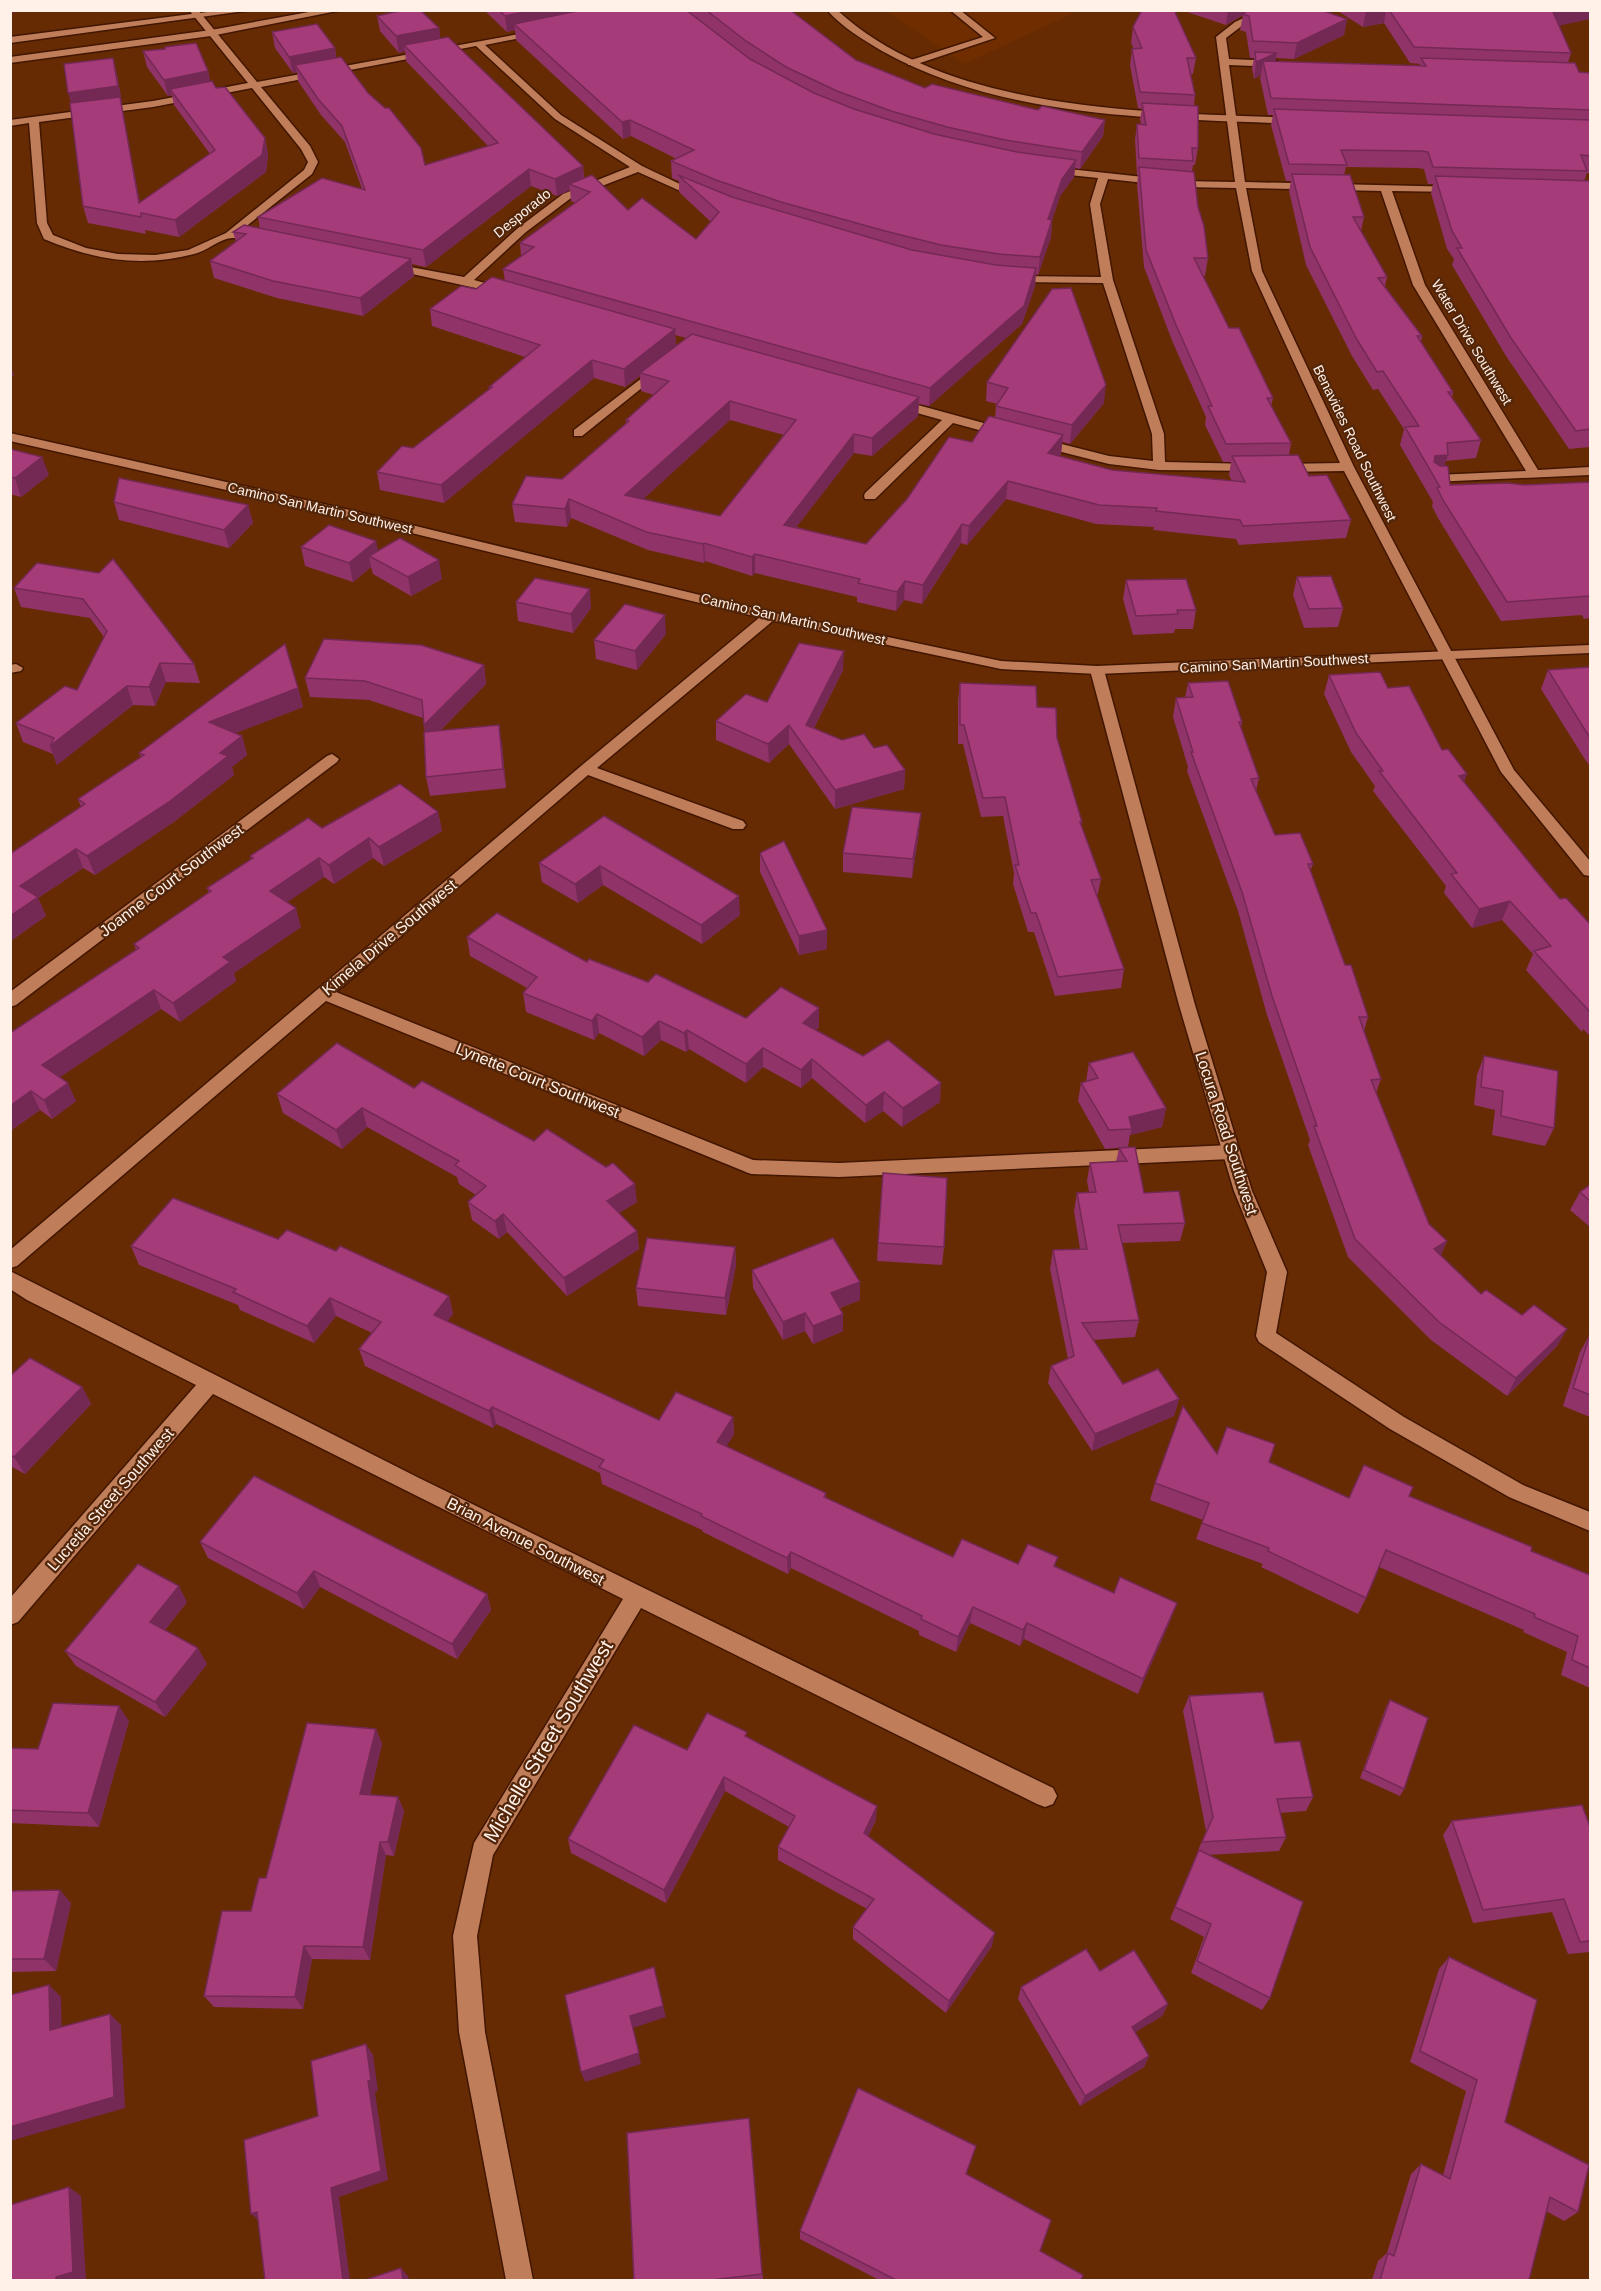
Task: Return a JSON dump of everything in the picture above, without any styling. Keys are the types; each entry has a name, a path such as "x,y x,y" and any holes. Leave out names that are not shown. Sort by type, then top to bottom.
{"street":[{"path":"10,40 196,14 248,10"},
{"path":"10,60 210,33 338,10"},
{"path":"831,10 859,34 911,63 977,86 1039,101 1095,110 1304,121"},
{"path":"911,63 990,38 954,10"},
{"name":"Benavides Road Southwest","path":"1272,10 1250,16 1232,26 1221,37 1240,184 1257,271 1348,467 1508,772 1590,871"},
{"path":"33,120 42,223 48,237 65,246 121,259 158,260 193,252 230,234 308,172 313,162 306,147 196,14"},
{"path":"10,123 153,104 547,30"},
{"path":"478,43 558,117 638,168 708,200"},
{"path":"1223,62 1292,65"},
{"name":"Desporado","path":"466,281 522,230 567,196 638,168"},
{"path":"1042,169 1181,184 1465,189"},
{"path":"1104,177 1095,204 1107,280 1158,434 1159,466"},
{"name":"Water Drive Southwest","path":"1385,186 1419,285 1534,473"},
{"path":"230,234 271,242"},
{"path":"374,263 466,281 511,293"},
{"path":"1005,278 1107,280"},
{"path":"578,433 668,362"},
{"path":"882,399 1109,460 1204,469 1348,467"},
{"path":"870,496 950,419"},
{"name":"Camino San Martin Southwest","path":"10,437 354,515 771,616 1001,665 1097,670 1590,649"},
{"path":"1436,479 1590,471"},
{"name":"Kimela Drive Southwest","path":"10,1261 586,769 771,616"},
{"name":"Locura Road Southwest","path":"1097,670 1187,1005 1243,1191 1277,1272 1266,1336 1397,1423 1516,1491 1590,1522"},
{"name":"Joanne Court Southwest","path":"10,1001 332,759"},
{"path":"586,769 738,825"},
{"name":"Lynette Court Southwest","path":"323,993 752,1167 839,1170 1231,1152"},
{"name":"Brian Avenue Southwest","path":"10,1279 34,1294 636,1597 1045,1796"},
{"name":"Lucretia Street Southwest","path":"10,1615 210,1383"},
{"name":"Michelle Street Southwest","path":"519,2280 472,2032 465,1936 482,1851 636,1597"}],"shaded area":[{"path":"886,11 1078,11 964,64"}],"building":[{"path":"404,10 420,10 439,28 396,36 377,16"},
{"path":"499,10 534,10 505,16"},
{"path":"582,10 686,10 750,59 814,93 854,109 934,134 1017,152 1076,160 1062,179 1048,219 1052,220 1040,257 999,254 941,245 885,231 781,202 716,180 671,161 694,150 630,120 622,122 514,24"},
{"path":"706,10 790,10 856,60 925,88 932,84 1038,110 1042,106 1105,120 1082,152 1005,140 947,127 891,111 837,91 786,67 746,41"},
{"path":"1142,10 1174,10 1196,58 1187,58 1195,95 1140,92 1132,49 1142,48 1133,27"},
{"path":"1248,10 1321,10 1347,19 1297,43 1253,41 1249,16 1243,14"},
{"path":"1389,10 1562,10 1553,12 1571,53 1414,47"},
{"path":"317,24 335,48 289,57 272,32"},
{"path":"448,37 583,166 555,179 529,169 423,250 258,217 322,178 365,190 342,126 318,99 295,65 341,57 368,93 385,108 389,108 421,148 425,165 498,143 404,45"},
{"path":"196,43 208,71 164,80 143,51 165,49 165,47"},
{"path":"1255,52 1277,53 1256,62"},
{"path":"113,58 118,86 68,93 64,64"},
{"path":"1421,58 1575,63 1579,72 1590,73 1590,110 1271,98 1263,61 1426,66"},
{"path":"212,81 216,88 225,87 265,138 262,155 175,220 141,213 141,217 83,206 70,103 120,97 139,203 215,150 170,89"},
{"path":"1142,103 1198,106 1198,148 1192,148 1193,161 1139,158 1137,124 1146,125"},
{"path":"1274,109 1590,120 1590,156 1581,155 1587,171 1433,167 1428,152 1421,151 1341,150 1347,165 1289,164"},
{"path":"1139,167 1194,172 1208,258 1194,258 1229,328 1239,328 1273,398 1267,398 1291,443 1226,444 1208,406 1212,406 1146,250"},
{"path":"1292,174 1350,175 1364,217 1353,217 1387,277 1378,278 1422,336 1417,336 1453,392 1448,392 1481,440 1447,443 1448,455 1435,456 1434,462 1440,466 1448,466 1450,485 1590,482 1590,598 1589,596 1507,602 1443,500 1437,488 1440,487 1405,427 1419,426 1383,371 1377,372 1356,338 1310,247"},
{"path":"592,175 628,210 642,198 696,239 719,212 678,175 732,197 912,250 996,265 1036,268 1024,306 930,388 503,269 534,247 520,243 590,192 569,184"},
{"path":"1435,176 1590,181 1590,429 1576,431 1511,338 1457,248 1462,248 1452,231"},
{"path":"244,225 411,259 360,298 273,281 210,261 246,234 233,232"},
{"path":"492,277 675,329 624,369 592,360 441,485 377,472 402,446 413,448 492,387 489,387 540,345 430,309 461,286 476,289"},
{"path":"1071,288 1106,385 1072,425 996,406 1008,388 987,382 1052,289"},
{"path":"692,334 919,397 872,438 854,434 784,525 866,544 907,499 949,437 972,442 989,416 1063,435 1048,453 1112,470 1245,482 1232,456 1298,455 1309,476 1327,475 1351,520 1243,526 1240,520 1156,511 1157,508 1099,505 1008,481 969,526 962,524 923,585 905,581 897,592 858,583 860,579 755,554 752,557 704,543 646,532 569,499 565,509 512,504 526,476 562,479 629,421 626,420 669,381 640,373","holes":["730,401 796,420 720,516 625,495"]},
{"path":"10,449 42,457 15,478 10,477"},
{"path":"119,478 248,505 224,530 114,502"},
{"path":"329,525 376,541 349,563 301,547"},
{"path":"400,538 439,560 408,577 369,556"},
{"path":"113,559 194,664 160,663 149,687 127,686 50,746 54,738 16,723 65,686 77,690 107,631 83,599 14,588 37,563 99,573"},
{"path":"1331,576 1343,608 1309,609 1297,577"},
{"path":"535,578 590,589 571,614 516,602"},
{"path":"1186,579 1196,610 1177,610 1178,614 1136,616 1126,580"},
{"path":"625,604 665,615 635,651 594,640"},
{"path":"324,639 421,645 484,665 424,725 422,700 365,681 305,678"},
{"path":"799,643 844,651 806,725 842,740 864,734 874,748 887,745 905,770 835,790 789,725 768,744 716,721 746,694 767,702"},
{"path":"285,644 298,688 209,722 242,736 220,753 228,756 169,802 87,856 76,849 20,886 38,897 10,916 10,854 85,804 78,799 144,755 139,753"},
{"path":"1590,667 1590,738 1548,670"},
{"path":"1380,672 1388,688 1409,686 1442,750 1448,749 1467,774 1459,776 1560,899 1566,898 1590,924 1590,1012 1534,951 1551,946 1510,901 1479,909 1451,874 1457,873 1379,771 1383,771 1356,733 1329,675"},
{"path":"1228,681 1242,722 1239,722 1259,778 1251,779 1275,835 1300,833 1313,864 1308,864 1345,965 1351,965 1368,1017 1359,1017 1381,1079 1371,1080 1429,1224 1447,1241 1434,1249 1481,1294 1486,1290 1522,1315 1534,1305 1567,1329 1516,1378 1439,1322 1355,1239 1314,1126 1317,1126 1272,996 1242,892 1191,752 1193,752 1176,698 1193,697 1188,683"},
{"path":"960,683 1036,686 1037,707 1056,708 1057,738 1082,822 1080,822 1101,879 1091,880 1124,969 1058,977 1036,913 1031,913 1015,865 1019,865 1005,797 983,798 964,725 960,725"},
{"path":"499,725 503,769 426,777 424,732"},
{"path":"400,784 438,812 379,847 369,838 329,865 319,858 270,891 296,908 223,957 230,962 173,1003 154,990 42,1065 68,1083 44,1100 31,1091 10,1106 10,1033 139,948 134,944 211,891 207,888 253,858 250,856 308,818 322,828"},
{"path":"852,807 921,813 913,859 843,853"},
{"path":"604,816 739,896 701,925 600,866 575,884 539,863"},
{"path":"784,841 827,930 799,936 760,853"},
{"path":"497,913 587,962 589,959 648,982 656,974 746,1018 781,987 819,1008 803,1023 863,1056 888,1040 941,1083 903,1108 884,1092 866,1105 812,1059 801,1070 763,1048 746,1064 687,1030 684,1033 659,1021 642,1037 597,1014 592,1021 523,993 537,977 467,937"},
{"path":"337,1043 414,1088 422,1081 534,1141 547,1129 606,1167 613,1163 635,1184 607,1201 637,1231 564,1278 503,1214 495,1221 468,1202 486,1186 455,1165 459,1161 362,1108 336,1130 277,1094"},
{"path":"1133,1052 1166,1108 1129,1117 1132,1129 1109,1130 1081,1083 1098,1078 1089,1063"},
{"path":"1484,1056 1558,1071 1554,1128 1501,1116 1503,1091 1481,1087"},
{"path":"1135,1147 1144,1193 1179,1191 1185,1223 1118,1225 1139,1320 1082,1323 1123,1384 1158,1369 1179,1399 1095,1434 1051,1366 1074,1356 1053,1250 1087,1249 1077,1193 1096,1192 1090,1163 1127,1161 1119,1148"},
{"path":"883,1173 947,1178 944,1247 878,1243"},
{"path":"1590,1185 1590,1201 1580,1192"},
{"path":"173,1198 278,1239 287,1230 336,1251 340,1246 449,1296 434,1315 659,1420 676,1392 733,1417 717,1442 826,1493 824,1497 953,1557 962,1539 1018,1564 1028,1544 1058,1557 1054,1566 1114,1593 1120,1577 1177,1603 1143,1679 1027,1623 1023,1630 973,1607 958,1637 921,1619 922,1616 791,1552 787,1558 701,1516 702,1514 599,1467 604,1460 492,1407 489,1411 359,1349 381,1322 330,1298 307,1326 233,1292 236,1289 131,1246"},
{"path":"647,1238 735,1247 725,1298 636,1288"},
{"path":"833,1238 860,1282 831,1293 843,1314 813,1326 805,1313 783,1322 752,1270"},
{"path":"1590,1334 1590,1395 1573,1388"},
{"path":"30,1358 82,1387 14,1457 10,1455 10,1376"},
{"path":"1183,1406 1217,1454 1227,1427 1275,1444 1269,1462 1349,1498 1364,1465 1413,1487 1409,1496 1532,1547 1531,1551 1590,1575 1590,1668 1572,1660 1578,1636 1534,1617 1535,1614 1386,1550 1366,1598 1268,1551 1269,1548 1202,1523 1209,1503 1155,1483"},
{"path":"254,1476 487,1594 452,1644 314,1571 297,1593 200,1542"},
{"path":"138,1564 179,1586 150,1622 198,1648 155,1702 65,1651"},
{"path":"1263,1692 1275,1743 1300,1741 1313,1797 1277,1799 1286,1837 1202,1842 1213,1817 1189,1696"},
{"path":"1390,1700 1428,1718 1404,1789 1364,1770"},
{"path":"53,1703 119,1706 88,1813 10,1810 10,1748 38,1749"},
{"path":"707,1713 747,1732 745,1736 877,1806 864,1833 995,1933 949,2001 853,1927 874,1899 778,1847 795,1816 724,1777 664,1890 568,1839 634,1725 687,1750"},
{"path":"307,1723 376,1729 360,1794 398,1797 388,1842 380,1842 363,1947 304,1946 295,1997 204,1996 222,1911 251,1911 259,1878 266,1878"},
{"path":"1582,1805 1590,1827 1590,1941 1580,1942 1564,1899 1483,1910 1452,1821"},
{"path":"1199,1850 1303,1902 1270,1998 1197,1961 1211,1924 1175,1907"},
{"path":"60,1890 44,1959 10,1959 10,1891"},
{"path":"1086,1949 1100,1971 1134,1950 1168,2004 1132,2027 1149,2056 1085,2096 1021,1987"},
{"path":"1449,1957 1537,2000 1505,2122 1589,2165 1578,2212 1550,2197 1529,2280 1380,2280 1388,2253 1394,2256 1421,2164 1450,2179 1477,2080 1420,2051"},
{"path":"654,1967 663,2006 630,2016 639,2053 581,2072 565,1995"},
{"path":"49,1985 50,2030 110,2014 114,2097 10,2127 10,1995"},
{"path":"366,2044 371,2080 368,2081 381,2171 331,2188 343,2280 265,2280 257,2212 251,2214 244,2140 318,2116 311,2061"},
{"path":"858,2088 976,2146 966,2174 1051,2220 1040,2251 1083,2275 1081,2280 896,2280 800,2231"},
{"path":"749,2118 762,2274 711,2280 634,2280 627,2133"},
{"path":"69,2187 73,2272 56,2277 56,2280 10,2280 10,2205"},
{"path":"401,2268 403,2280 365,2280"}]}
